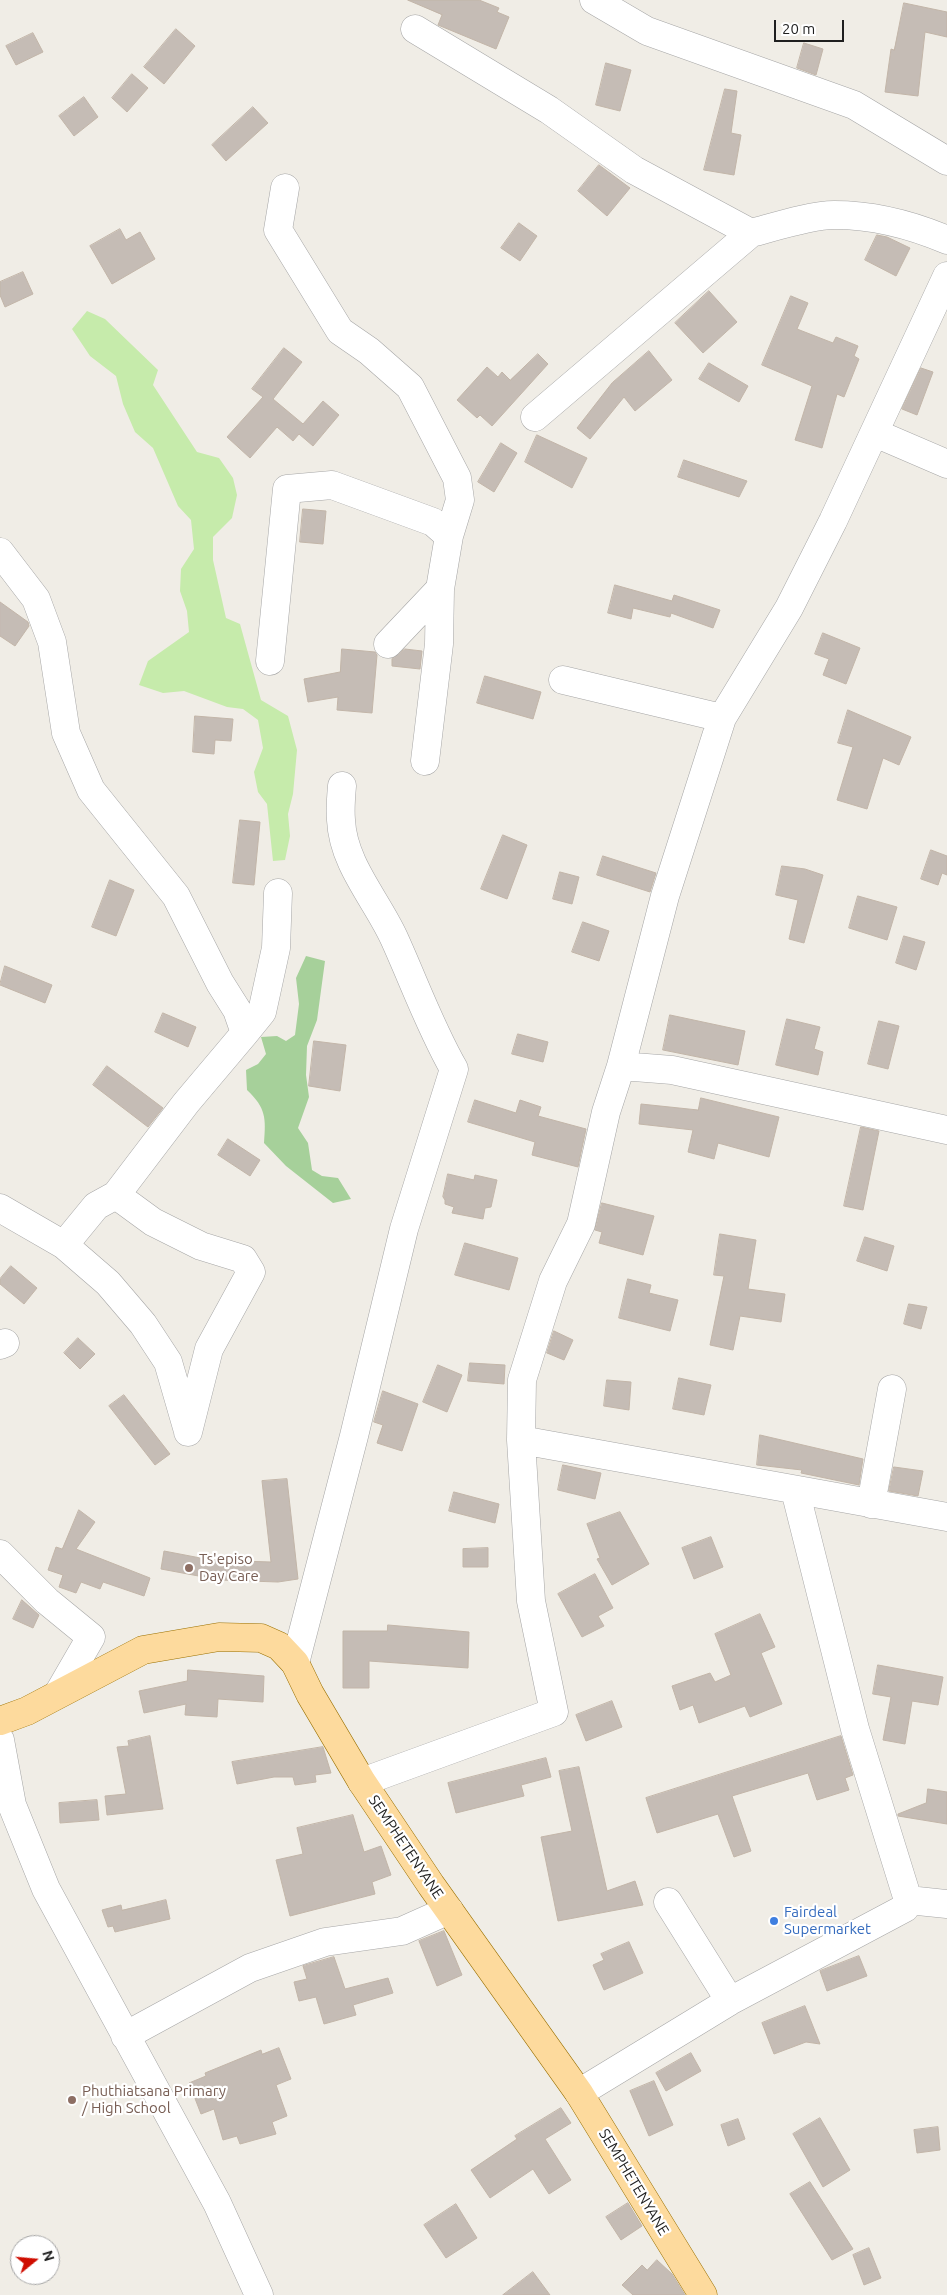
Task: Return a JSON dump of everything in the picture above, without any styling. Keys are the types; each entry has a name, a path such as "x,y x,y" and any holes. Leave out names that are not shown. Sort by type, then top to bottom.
{"main road":[{"name":"SEMPHETENYANE","path":"0,1720 27,1711 143,1650 198,1639 219,1637 261,1638 280,1646 295,1663 310,1694 362,1782 449,1910 579,2093 703,2295"}],"street":[{"path":"594,0 647,31 854,105 947,161"},
{"path":"414,29 549,110 634,170 751,233"},
{"path":"285,188 278,230 340,331 369,351 410,386 457,478 460,500 449,536 440,589 439,644 425,761"},
{"path":"535,417 751,233 833,215 882,219 928,232 947,240"},
{"path":"362,1782 554,1712 531,1602 521,1440 522,1380 553,1280 582,1224 606,1112 621,1066 665,896 722,718 789,608 833,521 947,276"},
{"path":"875,432 947,464"},
{"path":"270,661 287,489 332,485 433,522 449,536"},
{"path":"0,552 36,600 52,642 66,733 91,790 176,896 220,983 237,1010 244,1033"},
{"path":"388,644 440,589"},
{"path":"563,680 722,718"},
{"path":"295,1663 354,1436 404,1229 454,1069 428,1018 393,936 361,881 349,854 340,822 342,786"},
{"path":"64,1245 96,1206 116,1195 186,1103 262,1012 276,948 278,893"},
{"path":"621,1066 672,1070 947,1130"},
{"path":"0,1208 64,1245 108,1283 143,1324 168,1362 188,1432 209,1349 251,1272 243,1260 201,1246 153,1222 116,1195"},
{"path":"872,1504 892,1389"},
{"path":"521,1440 947,1517"},
{"path":"579,2093 730,2001 906,1908 908,1900 855,1729 795,1490"},
{"path":"0,1554 47,1601 91,1637 58,1694"},
{"path":"0,1740 12,1806 46,1889 218,2203 259,2295"},
{"path":"908,1900 947,1904"},
{"path":"668,1902 730,2001"},
{"path":"125,2036 250,1968 325,1942 402,1931 449,1910"}],"green space":[{"path":"87,311 105,319 158,370 153,385 197,452 219,458 233,478 237,495 232,518 213,537 213,560 226,618 240,624 261,700 288,716 297,750 293,794 288,814 290,836 285,860 273,861 267,804 258,792 254,772 263,748 258,720 243,709 227,707 184,691 163,693 139,685 148,661 189,632 187,611 180,591 181,569 194,549 191,520 178,506 153,448 135,432 123,404 116,376 90,356 72,329"},
{"path":"306,956 325,961 317,1020 307,1046 306,1075 309,1097 298,1128 308,1143 312,1170 322,1176 338,1178 351,1199 333,1203 286,1166 264,1143 265,1120 258,1102 247,1090 246,1070 258,1064 266,1054 261,1037 277,1036 286,1041 295,1035 299,1004 296,978"}],"building":[{"path":"408,0 479,0 499,8 497,12 509,17 496,49 438,25 442,15"},
{"path":"904,3 947,12 947,37 925,32 918,96 885,92 891,49 894,50"},
{"path":"176,29 195,46 164,84 144,67"},
{"path":"33,33 43,52 16,65 6,46"},
{"path":"804,43 823,49 816,75 797,68"},
{"path":"606,63 631,70 620,111 596,105"},
{"path":"132,74 148,88 127,112 112,98"},
{"path":"725,89 737,91 731,133 741,135 734,175 704,170"},
{"path":"84,97 98,117 74,136 59,116"},
{"path":"253,107 268,123 226,161 212,145"},
{"path":"599,165 630,188 607,216 578,191"},
{"path":"519,223 537,236 520,261 501,248"},
{"path":"120,229 126,240 140,232 155,259 112,284 90,246"},
{"path":"877,235 887,237 910,248 896,276 865,260"},
{"path":"23,272 33,294 5,307 0,295 0,282"},
{"path":"709,291 737,322 703,353 675,323"},
{"path":"791,296 808,303 797,329 833,343 836,337 858,346 854,356 859,359 844,397 837,394 822,448 795,440 812,386 762,365"},
{"path":"284,348 302,362 273,399 303,424 323,401 339,415 313,446 299,434 293,441 277,427 250,458 227,437 263,397 252,389"},
{"path":"649,351 672,380 635,411 624,397 590,439 577,428 612,383"},
{"path":"538,354 548,364 492,426 480,415 477,418 457,400 487,367 498,377 502,372 510,380"},
{"path":"709,363 748,386 739,402 699,379"},
{"path":"921,368 933,372 917,415 902,409"},
{"path":"537,435 587,458 572,488 525,462"},
{"path":"501,443 517,453 494,492 478,482"},
{"path":"684,460 747,481 739,497 678,477"},
{"path":"303,509 326,511 323,544 300,542"},
{"path":"615,585 672,601 674,595 720,610 713,628 671,613 670,617 633,608 631,619 608,613"},
{"path":"0,602 28,622 29,626 15,646 0,636"},
{"path":"823,633 860,648 846,684 823,675 829,659 815,654"},
{"path":"342,649 375,652 377,655 372,713 337,710 338,697 308,702 304,679 340,672"},
{"path":"405,649 422,651 420,669 392,666 392,659"},
{"path":"485,676 541,692 533,719 477,703"},
{"path":"848,710 911,737 899,765 883,758 867,809 837,800 853,747 838,743"},
{"path":"195,716 233,719 231,741 215,740 214,754 193,752"},
{"path":"240,820 260,822 254,885 233,883"},
{"path":"503,835 527,845 507,899 481,889"},
{"path":"931,850 947,856 947,875 942,873 938,885 921,879"},
{"path":"603,856 656,873 650,892 597,875"},
{"path":"782,866 805,869 823,875 804,943 789,939 798,900 776,895"},
{"path":"560,872 579,877 572,904 553,899"},
{"path":"110,880 134,890 116,936 92,927"},
{"path":"858,896 897,907 887,940 849,928"},
{"path":"583,922 609,931 599,961 572,952"},
{"path":"904,936 925,942 916,970 896,963"},
{"path":"5,966 52,985 45,1003 0,985"},
{"path":"163,1013 196,1027 188,1047 155,1032"},
{"path":"670,1015 745,1031 738,1065 663,1050"},
{"path":"787,1019 820,1027 814,1049 823,1052 818,1075 776,1065"},
{"path":"879,1021 899,1026 888,1069 868,1064"},
{"path":"518,1034 548,1042 543,1062 512,1054"},
{"path":"314,1041 346,1045 340,1091 309,1086"},
{"path":"107,1066 163,1108 148,1127 93,1085"},
{"path":"701,1098 779,1117 769,1157 718,1143 714,1159 688,1152 693,1130 639,1124 641,1104 698,1110"},
{"path":"475,1100 516,1113 520,1100 541,1107 538,1116 586,1129 578,1167 532,1155 535,1142 468,1122"},
{"path":"861,1127 879,1131 863,1210 844,1206"},
{"path":"228,1139 260,1160 250,1176 218,1155"},
{"path":"448,1174 474,1180 475,1175 497,1180 491,1207 485,1208 483,1219 452,1213 454,1207 445,1204 443,1197"},
{"path":"602,1203 654,1216 643,1255 599,1243 602,1232 595,1230"},
{"path":"720,1234 756,1240 748,1289 785,1294 781,1322 740,1316 733,1350 710,1345 724,1276 714,1275"},
{"path":"865,1237 894,1246 887,1271 857,1261"},
{"path":"465,1243 518,1258 509,1290 455,1275"},
{"path":"11,1266 37,1288 24,1304 0,1284 0,1279"},
{"path":"628,1279 651,1285 649,1293 678,1300 670,1331 619,1318"},
{"path":"909,1304 927,1307 921,1329 904,1324"},
{"path":"554,1331 573,1340 564,1360 547,1353"},
{"path":"78,1338 95,1354 80,1369 64,1353"},
{"path":"470,1363 505,1365 504,1384 468,1381"},
{"path":"438,1365 462,1375 447,1412 423,1402"},
{"path":"679,1378 711,1385 704,1415 673,1409"},
{"path":"607,1380 631,1382 629,1410 604,1406"},
{"path":"383,1391 418,1404 402,1451 377,1443 383,1425 374,1422"},
{"path":"124,1395 170,1454 155,1465 109,1406"},
{"path":"760,1435 863,1459 859,1485 801,1473 802,1470 757,1465"},
{"path":"563,1465 601,1473 595,1499 558,1490"},
{"path":"894,1467 923,1471 918,1496 889,1491"},
{"path":"287,1479 298,1579 278,1582 220,1580 161,1569 164,1551 211,1560 271,1562 262,1481"},
{"path":"454,1492 499,1504 495,1523 449,1511"},
{"path":"79,1510 95,1522 76,1549 150,1578 144,1596 103,1582 100,1589 81,1582 76,1593 59,1587 63,1575 48,1570 56,1547 62,1549"},
{"path":"620,1512 649,1564 612,1585 597,1559 600,1558 587,1524"},
{"path":"711,1537 723,1567 694,1579 682,1548"},
{"path":"488,1548 488,1567 463,1567 463,1549"},
{"path":"595,1574 613,1608 598,1616 604,1626 582,1637 558,1594"},
{"path":"22,1600 39,1615 33,1628 13,1619"},
{"path":"760,1614 775,1647 761,1653 782,1704 750,1717 745,1706 699,1723 693,1705 680,1710 672,1686 710,1673 715,1682 731,1675 715,1634"},
{"path":"388,1625 469,1632 468,1668 369,1661 369,1688 343,1688 343,1631 387,1631"},
{"path":"878,1665 943,1677 938,1705 912,1701 905,1744 883,1740 891,1697 873,1694"},
{"path":"188,1670 264,1676 263,1702 218,1699 217,1717 185,1715 186,1704 144,1713 139,1691 187,1681"},
{"path":"612,1701 622,1727 586,1741 576,1715"},
{"path":"150,1736 163,1809 107,1815 105,1796 126,1794 117,1747 129,1746 128,1741"},
{"path":"841,1736 853,1775 845,1778 849,1790 817,1800 808,1773 732,1796 751,1851 734,1857 718,1814 657,1833 646,1798"},
{"path":"323,1747 331,1773 315,1775 316,1782 295,1785 293,1777 274,1777 237,1784 232,1762"},
{"path":"546,1758 551,1777 521,1785 524,1796 456,1813 448,1783"},
{"path":"579,1767 607,1891 635,1881 643,1905 558,1921 541,1837 572,1831 559,1771"},
{"path":"928,1789 947,1792 947,1824 898,1816 898,1814 926,1803"},
{"path":"97,1800 99,1820 60,1823 59,1803"},
{"path":"353,1815 364,1852 381,1846 391,1875 372,1882 375,1894 290,1916 276,1860 303,1854 297,1828"},
{"path":"166,1900 170,1919 115,1932 113,1926 108,1927 102,1910 121,1905 122,1910"},
{"path":"444,1931 462,1975 437,1986 419,1941"},
{"path":"629,1942 643,1973 604,1990 593,1965 604,1960 601,1954"},
{"path":"859,1956 867,1976 827,1991 820,1971"},
{"path":"334,1957 345,1989 388,1978 393,1993 353,2005 356,2015 324,2024 316,1997 299,2001 294,1982 307,1979 303,1966"},
{"path":"805,2006 820,2044 806,2042 774,2054 762,2023"},
{"path":"279,2048 291,2079 276,2085 287,2116 272,2122 276,2134 240,2144 237,2136 223,2140 214,2109 201,2114 189,2083 206,2076 205,2073 261,2050 262,2054"},
{"path":"691,2053 701,2071 666,2091 656,2073"},
{"path":"654,2081 673,2125 649,2136 630,2091"},
{"path":"561,2108 571,2123 545,2139 571,2180 549,2194 533,2169 490,2198 471,2170 517,2139 515,2136"},
{"path":"820,2118 850,2170 823,2187 793,2134"},
{"path":"738,2119 745,2139 728,2146 721,2125"},
{"path":"938,2127 940,2150 917,2153 914,2130"},
{"path":"810,2182 853,2249 832,2260 790,2194"},
{"path":"628,2203 642,2226 621,2240 606,2217"},
{"path":"456,2204 477,2238 446,2258 424,2225"},
{"path":"869,2248 881,2278 864,2285 853,2255"},
{"path":"657,2260 672,2274 685,2295 633,2295 622,2285 642,2265 647,2270"},
{"path":"533,2272 550,2295 503,2295"}],"place":[{"name":"Ts'episo Day Care","path":"189,1568"},
{"name":"Fairdeal Supermarket","path":"774,1921"},
{"name":"Phuthiatsana Primary / High School","path":"72,2100"}]}
